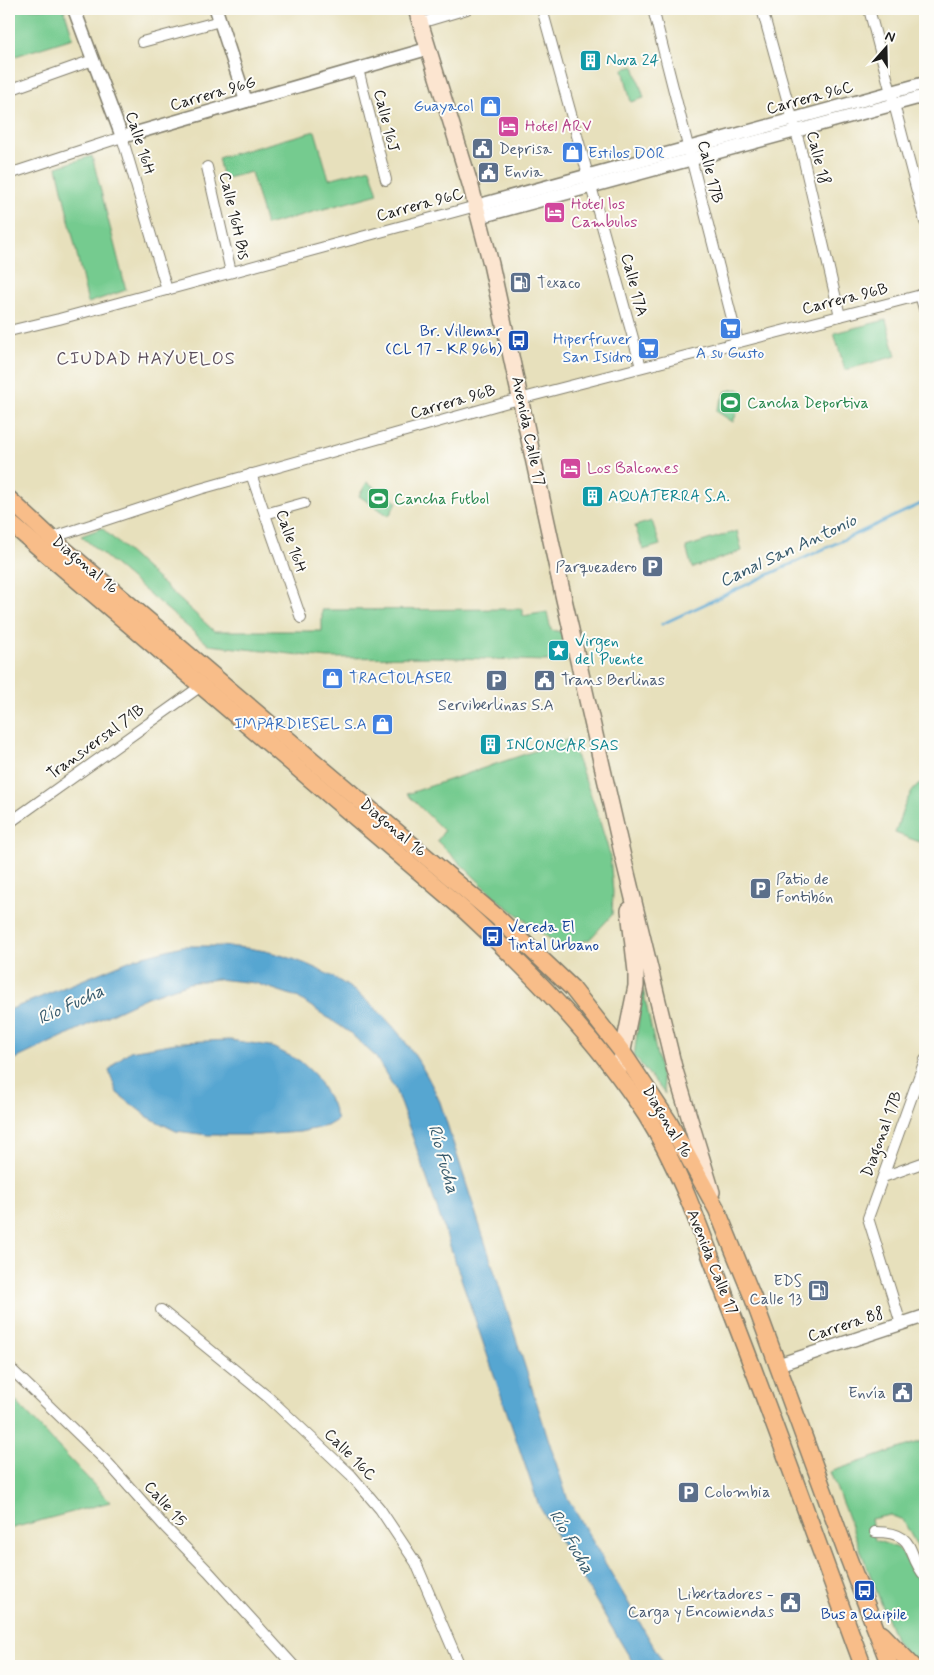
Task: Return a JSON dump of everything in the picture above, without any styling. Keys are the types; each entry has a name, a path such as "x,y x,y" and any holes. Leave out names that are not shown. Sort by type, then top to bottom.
{"main road":[{"name":"Avenida Calle 17","path":"418,16 478,212 493,270 558,573 623,857 674,1067 717,1210 753,1298 890,1666"},
{"name":"Diagonal 16","path":"9,499 51,538 497,917 572,988 623,1053 669,1122 717,1210"},
{"name":"Diagonal 16","path":"9,522 430,880 504,948 574,1021 618,1076"},
{"name":"Avenida Calle 17","path":"623,857 636,979 634,1003 618,1076 647,1117 694,1216 771,1414 863,1666"},
{"path":"874,1625 913,1666"}],"street":[{"name":"Calle 16H","path":"74,9 122,137 167,290"},
{"path":"418,16 467,9"},
{"name":"Calle 17A","path":"542,9 641,368"},
{"name":"Calle 17B","path":"653,9 738,342"},
{"name":"Calle 18","path":"762,9 795,125 840,316"},
{"path":"869,9 925,222"},
{"path":"142,42 218,15 246,101"},
{"name":"Carrera 96G","path":"9,174 122,137 428,49"},
{"path":"9,90 93,60"},
{"name":"Calle 16J","path":"358,69 386,180"},
{"name":"Carrera 96C","path":"9,331 231,272 478,212 893,98 925,83"},
{"name":"Carrera 96C","path":"893,98 925,96"},
{"name":"Calle 16H Bis","path":"207,167 231,272"},
{"path":"923,295 925,312"},
{"name":"Carrera 96B","path":"51,538 200,489 520,399 923,295"},
{"name":"Calle 16H","path":"251,474 301,618"},
{"path":"265,514 304,503"},
{"name":"Transversal 71B","path":"9,823 201,686"},
{"name":"Diagonal 17B","path":"901,1324 868,1218 925,1060"},
{"path":"883,1177 925,1162"},
{"name":"Calle 16C","path":"161,1310 269,1398 351,1475 380,1509 416,1563 460,1666"},
{"name":"Carrera 88","path":"777,1365 925,1316"},
{"name":"Calle 15","path":"9,1367 108,1463 294,1666"},
{"path":"875,1532 888,1532 899,1536 907,1542 925,1576"}],"green space":[{"path":"20,9 64,9 73,38 9,58 9,12"},
{"path":"634,66 644,98 631,102 623,69"},
{"path":"315,131 329,179 370,168 378,194 266,225 251,172 223,179 218,158"},
{"path":"92,156 126,290 88,303 57,167"},
{"path":"886,320 896,356 845,370 834,333"},
{"name":"Cancha Deportiva","path":"738,389 745,394 733,422 716,411 726,391"},
{"name":"Cancha Futbol","path":"367,482 397,502 389,516 359,496"},
{"path":"652,521 660,545 643,550 635,526"},
{"path":"102,528 214,631 322,631 322,610 523,609 523,616 547,612 551,630 562,632 567,658 545,661 431,657 328,658 209,645 81,536"},
{"path":"737,531 742,551 692,568 686,547"},
{"path":"570,739 597,812 610,855 613,892 612,915 590,939 573,945 561,945 550,939 498,900 437,841 444,831 407,794"},
{"path":"925,780 925,844 895,833 909,797 913,790"},
{"path":"643,989 665,1094 634,1056"},
{"path":"9,1394 110,1502 9,1529"},
{"path":"925,1440 925,1561 903,1520 890,1515 871,1519 875,1540 898,1548 925,1586 925,1666 912,1661 896,1641 830,1472"}],"water":[{"name":"Río Fucha","path":"182,946 254,949 277,954 305,964 331,976 355,991 376,1008 395,1028 412,1051 427,1075 440,1102 567,1497 665,1666 635,1666 539,1506 395,1089 375,1056 349,1032 297,997 255,983 217,979 189,983 147,997 9,1062 9,1010 136,958"},
{"path":"230,1040 270,1046 300,1061 315,1075 332,1104 337,1120 327,1126 300,1132 258,1135 208,1135 176,1131 148,1117 117,1093 109,1071 117,1061 130,1051 182,1042"}],"waterway":[{"name":"Canal San Antonio","path":"662,624 925,502"}],"place":[{"name":"Nova 24","path":"590,60"},
{"name":"Guayacol","path":"490,106"},
{"name":"Hotel ARV","path":"509,126"},
{"name":"Deprisa","path":"483,149"},
{"name":"Estilos DOR","path":"572,153"},
{"name":"Envia","path":"488,172"},
{"name":"Hotel los Cambulos","path":"555,213"},
{"name":"Texaco","path":"521,283"},
{"name":"A su Gusto","path":"730,329"},
{"name":"Br. Villemar (CL 17 - KR 96b)","path":"518,340"},
{"name":"Hiperfruver San Isidro","path":"648,348"},
{"name":"Cancha Deportiva","path":"731,403"},
{"name":"Los Balcones","path":"571,468"},
{"name":"AQUATERRA S.A.","path":"592,496"},
{"name":"Cancha Futbol","path":"378,499"},
{"name":"Parqueadero","path":"653,567"},
{"name":"Virgen del Puente","path":"559,650"},
{"name":"TRACTOLASER","path":"333,678"},
{"name":"Trans Berlinas","path":"545,680"},
{"name":"Serviberlinas S.A","path":"496,681"},
{"name":"IMPARDIESEL S.A","path":"383,724"},
{"name":"INCONCAR SAS","path":"490,745"},
{"name":"Patio de Fontibón","path":"760,888"},
{"name":"Vereda El Tintal Urbano","path":"492,936"},
{"name":"EDS Calle 13","path":"818,1290"},
{"name":"Envía","path":"902,1393"},
{"name":"Colombia","path":"688,1492"},
{"name":"Bus a Quipile","path":"864,1590"},
{"name":"Libertadores - Carga y Encomiendas","path":"790,1603"}],"district":[{"name":"CIUDAD HAYUELOS","path":"146,359"}]}
